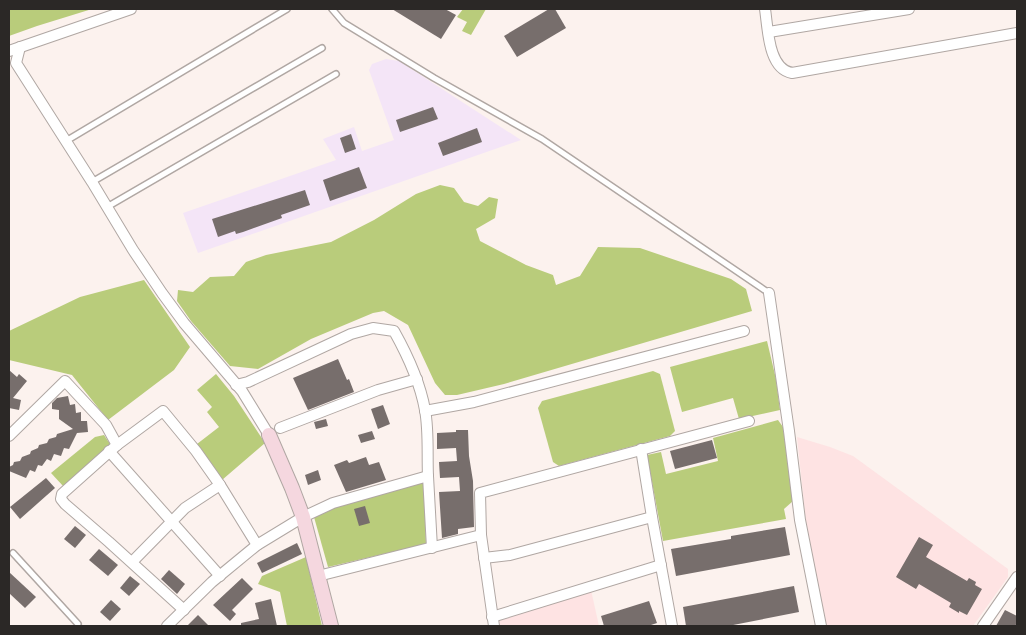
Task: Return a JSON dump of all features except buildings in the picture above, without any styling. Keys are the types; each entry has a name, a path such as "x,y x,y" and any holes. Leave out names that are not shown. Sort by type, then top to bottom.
{"street":[{"path":"9,51 131,9"},
{"path":"765,9 772,52 776,62 786,72 792,73 1017,33"},
{"path":"769,32 909,9"},
{"path":"20,47 16,63 133,250 184,323 274,432 303,517 331,626"},
{"path":"769,293 790,431 800,520 821,626"},
{"path":"236,385 248,382 351,334 374,328 394,331 417,379 425,411 432,548"},
{"path":"425,411 474,402 744,330"},
{"path":"274,432 378,390 417,379"},
{"path":"9,436 65,381 106,425 113,448 171,521 220,576"},
{"path":"184,610 132,562 64,504 61,499 62,494 113,448 163,411 196,451 220,485 257,545"},
{"path":"661,566 493,622 481,535 480,493 749,421"},
{"path":"642,450 672,626"},
{"path":"167,626 220,576 257,545 303,517 333,503 428,476"},
{"path":"132,562 185,508 220,485"},
{"path":"484,558 510,555 652,517"},
{"path":"318,576 481,535"},
{"path":"983,626 1017,577"}],"lane":[{"path":"66,141 287,9"},
{"path":"332,9 344,23 434,78 542,139 769,293"},
{"path":"92,182 322,48"},
{"path":"107,207 336,74"},
{"path":"13,553 78,624"}],"shaded area":[{"path":"386,59 399,61 521,140 198,253 183,213 336,160 323,139 354,127 362,151 394,140 369,70 372,64"},
{"path":"797,437 853,456 1008,569 1008,577 973,626 824,626 807,532"},
{"path":"591,590 599,626 500,626 499,621"}],"green space":[{"path":"9,9 92,9 9,36"},
{"path":"463,9 486,9 471,35 462,31 467,22 457,17"},
{"path":"440,185 454,188 464,202 478,206 489,197 498,199 495,218 476,229 480,241 526,265 553,275 556,285 580,276 598,247 640,248 731,279 746,289 752,311 504,384 457,395 445,395 435,383 408,325 384,311 373,313 311,339 258,369 230,366 191,321 177,301 178,290 193,292 210,277 234,276 246,262 266,255 331,242 374,220 416,194"},
{"path":"144,280 190,347 174,370 108,420 72,375 9,360 9,331 80,297"},
{"path":"767,341 776,379 780,410 739,419 733,398 682,412 670,367"},
{"path":"653,371 660,374 675,431 670,436 559,466 553,462 538,408 542,401"},
{"path":"216,374 234,396 265,443 222,480 197,444 219,427 207,412 212,407 197,390"},
{"path":"778,420 783,427 793,501 784,509 786,519 663,541 647,455 661,452 666,474 718,461 713,438"},
{"path":"104,435 110,444 64,487 51,473 95,437"},
{"path":"424,481 426,544 328,567 314,517 334,508"},
{"path":"306,557 322,626 287,626 280,592 258,584 262,576"}]}
